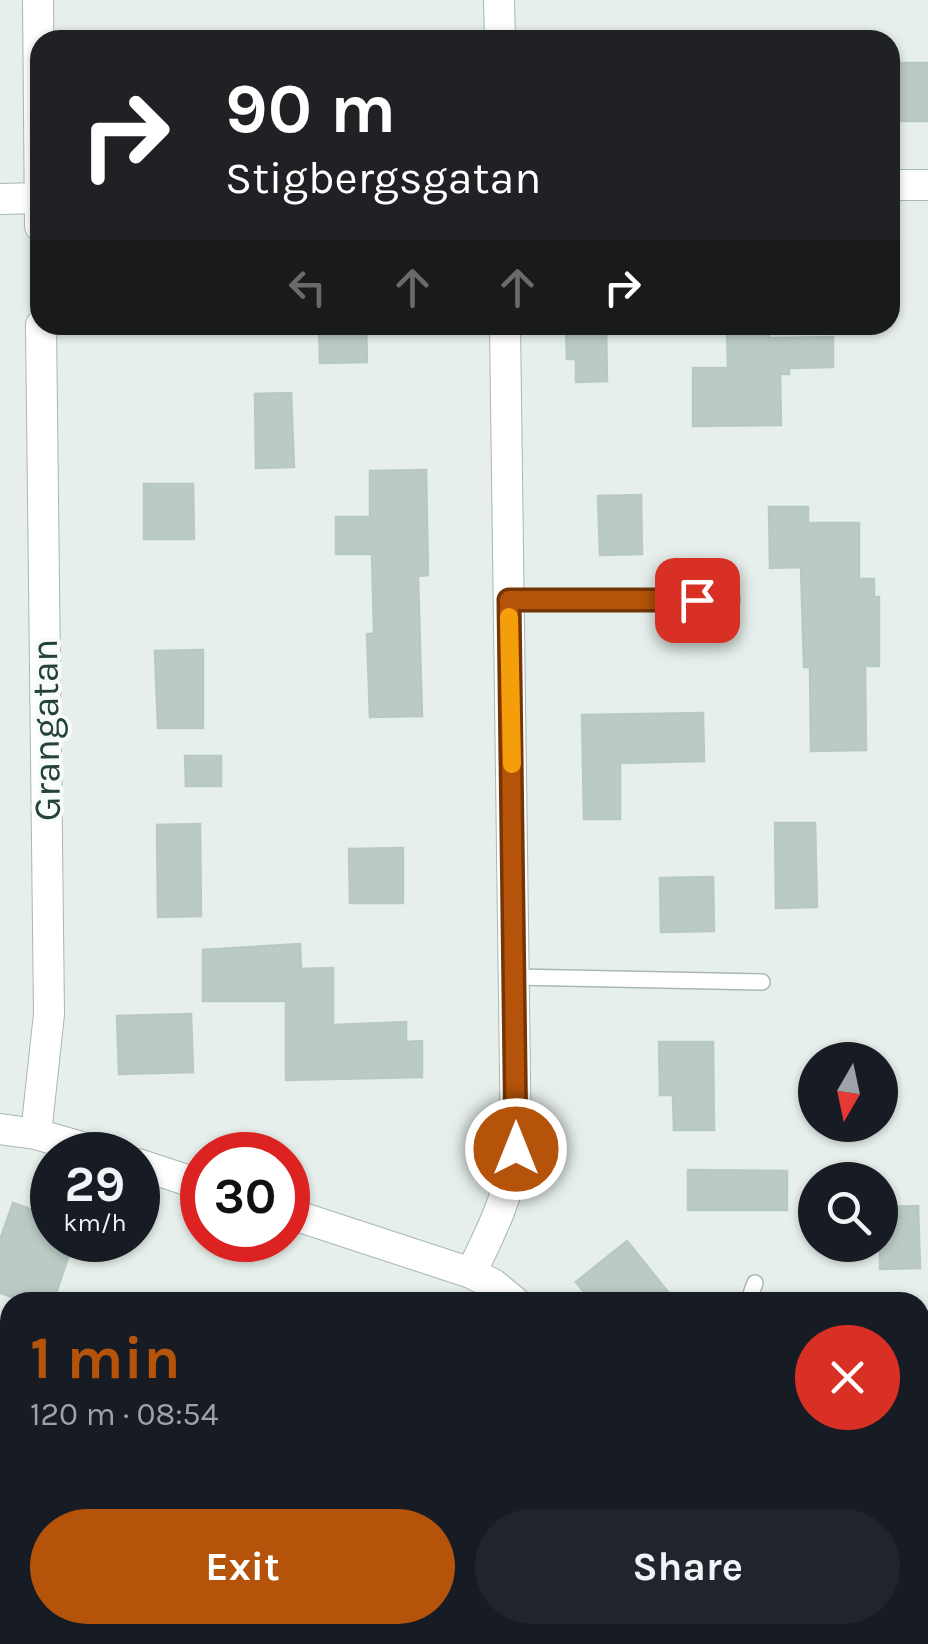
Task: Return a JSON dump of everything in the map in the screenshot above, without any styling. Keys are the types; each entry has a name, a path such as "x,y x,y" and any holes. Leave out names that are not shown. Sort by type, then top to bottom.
{"street":[{"path":"38,0 38,30"},
{"path":"499,0 500,30"},
{"path":"900,185 928,185"},
{"path":"0,199 30,198"},
{"name":"Grangatan","path":"36,1132 49,1014 41,335"},
{"path":"471,1273 501,1212 513,1175 516,1149 505,335"},
{"path":"0,1129 30,1133"},
{"path":"310,1220 471,1273 503,1292"}],"lane":[{"path":"509,600 732,600"},
{"path":"515,977 762,982"},
{"path":"752,1292 756,1284"}],"building":[{"path":"900,63 928,63 928,121 900,121"},
{"path":"319,335 366,335 367,362 320,363"},
{"path":"566,335 606,335 607,381 576,382 576,359 567,359"},
{"path":"727,335 833,337 833,367 789,368 789,374 780,374 781,425 693,426 693,368 728,368"},
{"path":"291,393 294,467 256,468 255,394"},
{"path":"426,470 428,575 418,576 422,716 370,717 367,634 374,634 372,554 336,554 336,517 370,517 370,471"},
{"path":"144,484 193,484 194,539 144,539"},
{"path":"641,495 642,554 600,555 598,496"},
{"path":"769,507 808,507 808,523 859,523 859,579 874,579 874,597 879,597 879,666 865,666 866,750 811,751 810,667 804,667 801,567 770,568"},
{"path":"203,650 203,728 158,728 155,651"},
{"path":"703,713 704,761 620,763 620,819 584,819 582,715"},
{"path":"185,756 221,756 221,786 186,786"},
{"path":"775,823 815,823 817,907 776,908"},
{"path":"200,824 201,916 158,917 157,825"},
{"path":"403,848 403,903 350,903 349,849"},
{"path":"713,877 714,931 661,932 660,878"},
{"path":"300,944 301,969 333,968 333,1025 406,1022 406,1042 422,1041 422,1077 286,1080 286,1001 203,1001 203,950"},
{"path":"191,1014 193,1072 119,1074 117,1016"},
{"path":"659,1042 713,1042 714,1130 674,1130 673,1095 660,1095"},
{"path":"688,1170 787,1171 787,1210 688,1210"},
{"path":"13,1203 30,1209 30,1262 67,1262 56,1292 0,1292 0,1240"},
{"path":"918,1206 920,1268 880,1269 880,1262 898,1262 898,1207"},
{"path":"627,1241 668,1292 584,1292 576,1282"}],"slow traffic":[{"path":"509,617 512,764"}],"route":[{"path":"516,1149 509,600 697,600"}]}
